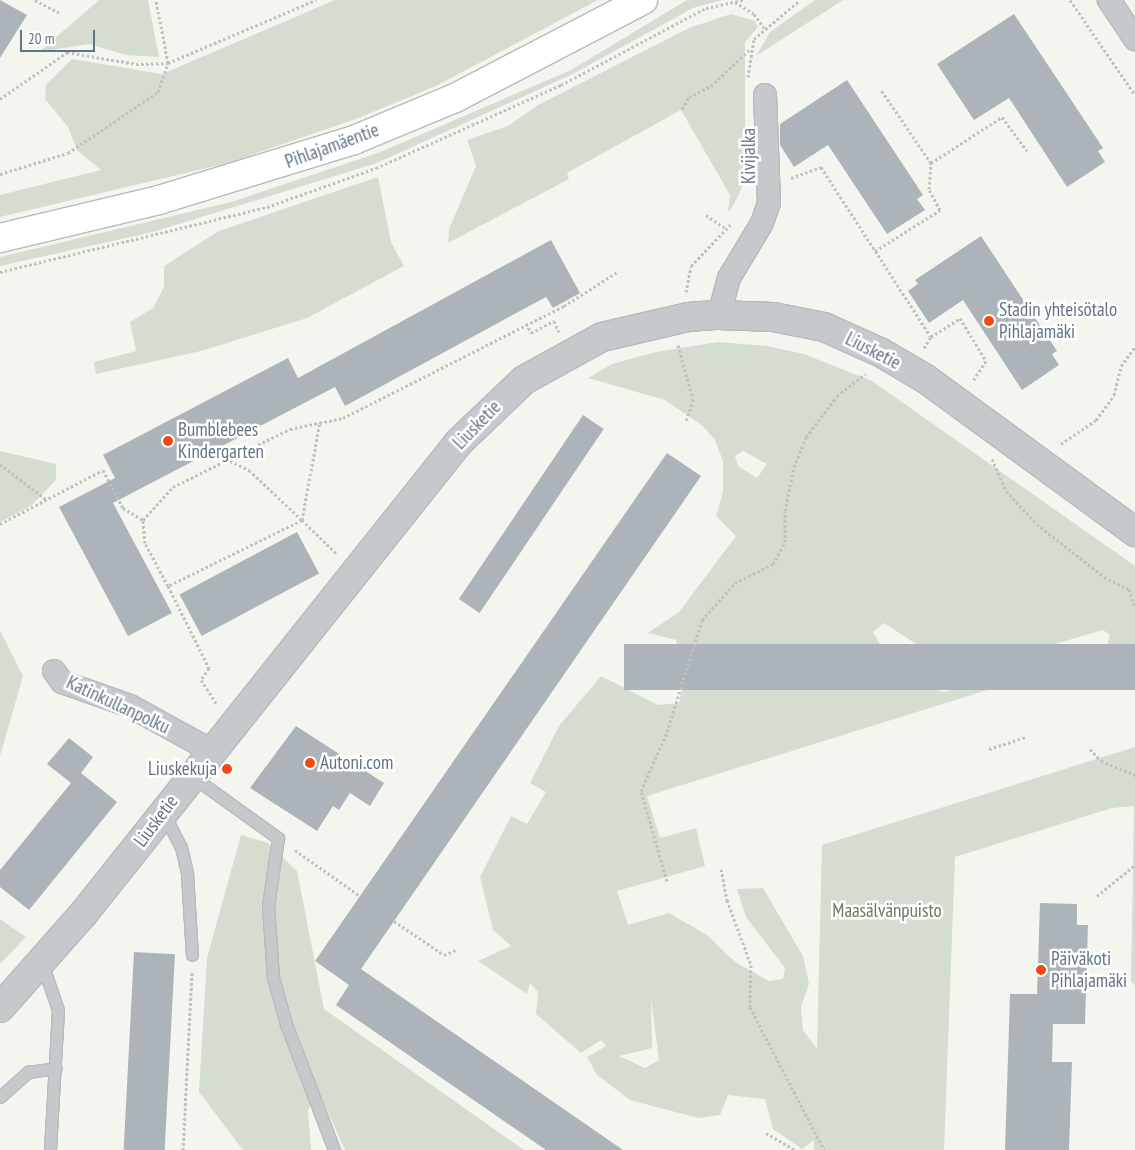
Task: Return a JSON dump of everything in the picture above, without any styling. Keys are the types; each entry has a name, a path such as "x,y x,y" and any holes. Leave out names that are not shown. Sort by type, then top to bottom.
{"main road":[{"name":"Pihlajamäentie","path":"0,238 159,200 354,140 455,98 643,0"}],"street":[{"path":"1109,0 1135,39"},
{"name":"Kivijalka","path":"719,315 729,278 762,223 769,203 757,90"},
{"name":"Liusketie","path":"0,1008 42,963 163,812 230,724 459,442 524,380 602,337 688,317 719,315 773,317 824,327 911,370 958,402 1135,532"},
{"name":"Katinkullanpolku","path":"54,670 62,682 130,706 210,750"}],"lane":[{"path":"191,775 278,838 268,906 273,977 286,1024 334,1150"},
{"path":"163,812 181,847 187,874 192,955"},
{"path":"42,963 58,1010 50,1150"},
{"path":"0,1097 28,1072 56,1068"}],"path":[{"path":"34,0 59,13"},
{"path":"0,174 68,153 158,92 168,63 156,0"},
{"path":"0,99 68,52 136,64 168,63 316,0"},
{"path":"734,0 764,28"},
{"path":"682,109 689,97 712,86 750,49 764,28 800,0"},
{"path":"1070,0 1135,95"},
{"path":"750,49 757,90"},
{"path":"875,251 940,210 928,189 931,163 881,90"},
{"path":"931,163 1002,117 1027,151"},
{"path":"768,180 800,177 821,167 931,337"},
{"path":"706,215 727,229"},
{"path":"688,317 688,272 736,218"},
{"path":"230,724 201,680 209,668 145,543 143,520 173,487 230,461 290,428 343,418 526,323 564,306 619,271"},
{"path":"911,370 931,337 960,318 986,360 958,402"},
{"path":"526,323 531,333 554,322"},
{"path":"678,342 693,399 686,422"},
{"path":"1058,447 1096,420 1114,395 1121,366 1135,347"},
{"path":"667,881 640,791 667,732 702,620 734,583 773,564 785,542 786,503 806,437 837,396 867,371"},
{"path":"302,520 320,422"},
{"path":"992,454 992,466 1006,491 1031,517 1104,577 1129,590 1135,606"},
{"path":"230,461 249,470 356,570"},
{"path":"0,464 47,500"},
{"path":"0,524 103,470 123,508 143,520"},
{"path":"168,586 302,520"},
{"path":"989,749 1026,737"},
{"path":"1090,749 1101,761 1135,775"},
{"path":"278,838 360,896"},
{"path":"1097,896 1135,865"},
{"path":"721,869 727,900 751,965 750,1007 824,1150"},
{"path":"394,921 444,954 456,950"},
{"path":"183,1150 192,955"},
{"path":"766,1133 796,1150"}],"green space":[{"path":"99,0 148,0 159,57 126,55 89,44 39,52"},
{"path":"335,0 598,0 436,86 356,119 228,163 0,217 0,195 101,170 77,150 68,127 45,99 46,85 72,59 162,74"},
{"path":"687,0 722,0 693,8 573,74 377,163 153,232 0,266 0,257 231,202 378,153 571,70"},
{"path":"815,0 843,0 756,56 770,32"},
{"path":"731,14 755,21 758,27 745,42 745,181 732,208 728,211 730,195 681,110 567,173 569,179 448,243 449,229 476,166 467,140 508,126 538,105 689,28"},
{"path":"378,177 391,242 404,266 307,318 201,351 96,374 94,362 136,351 130,322 153,308 164,287 164,266 219,231"},
{"name":"Maasälvänpuisto","path":"718,342 767,346 804,354 872,381 1135,566 1135,644 647,796 660,838 696,828 705,866 617,891 628,925 669,913 707,935 735,962 769,981 783,979 785,968 746,917 737,889 763,888 803,956 809,984 801,1007 803,1030 817,1049 822,845 1135,747 1135,985 1131,982 1134,806 1112,808 955,857 944,1150 814,1150 814,1140 802,1149 773,1129 765,1099 728,1095 720,1115 698,1118 630,1100 597,1075 587,1057 606,1046 601,1040 581,1053 536,1014 538,992 530,983 527,994 478,961 511,946 493,930 480,877 511,816 527,824 546,792 530,783 559,726 601,676 658,705 679,703 686,674 676,640 648,633 679,612 736,536 716,516 723,492 723,461 715,440 703,426 665,400 588,378 612,364 656,352","holes":["743,451 767,464 757,478 738,466 735,456","884,623 916,644 884,651 873,632","1103,630 1110,635 1106,648 1051,667 944,692 936,690 936,684 973,672 968,669","651,999 659,1060 645,1068 619,1056 652,1048"]},
{"path":"0,451 56,464 56,480 31,506 0,522"},
{"path":"0,630 23,676 0,756"},
{"path":"241,835 268,843 297,871 324,1009 524,1150 345,1150 320,1095 308,1110 311,1150 243,1150 199,1092 207,958"},
{"path":"0,919 26,937 0,964"}],"building":[{"path":"0,0 27,15 0,58"},
{"path":"1014,14 1103,148 1098,151 1105,162 1067,187 1009,98 974,120 937,64"},
{"path":"847,80 923,195 917,199 925,210 887,234 828,145 794,167 780,145 780,124"},
{"path":"981,236 1057,351 1052,354 1059,365 1022,390 963,300 929,323 908,291 918,284 915,280"},
{"path":"551,240 580,293 553,308 546,297 345,406 335,387 113,503 172,613 128,636 59,507 115,478 103,455 288,358 298,378"},
{"path":"583,415 604,429 480,613 459,599"},
{"path":"667,453 701,476 361,969 623,1150 546,1150 336,1005 349,985 315,961"},
{"path":"297,532 319,573 202,636 180,594"},
{"path":"624,644 1135,644 1135,690 624,690"},
{"name":"Autoni.com","path":"296,726 384,783 370,806 350,793 339,810 333,806 317,831 250,788"},
{"path":"69,738 93,757 81,773 117,802 29,910 0,887 0,870 71,783 47,764"},
{"path":"1040,903 1077,904 1077,925 1088,925 1085,1024 1053,1024 1052,1062 1072,1062 1069,1150 1005,1150 1010,994 1037,994"},
{"path":"134,952 175,954 165,1150 124,1150"}],"place":[{"name":"Stadin yhteisötalo Pihlajamäki","path":"989,321"},
{"name":"Bumblebees Kindergarten","path":"168,441"},
{"name":"Autoni.com","path":"310,763"},
{"name":"Liuskekuja","path":"227,769"},
{"name":"Päiväkoti Pihlajamäki","path":"1041,970"}]}
